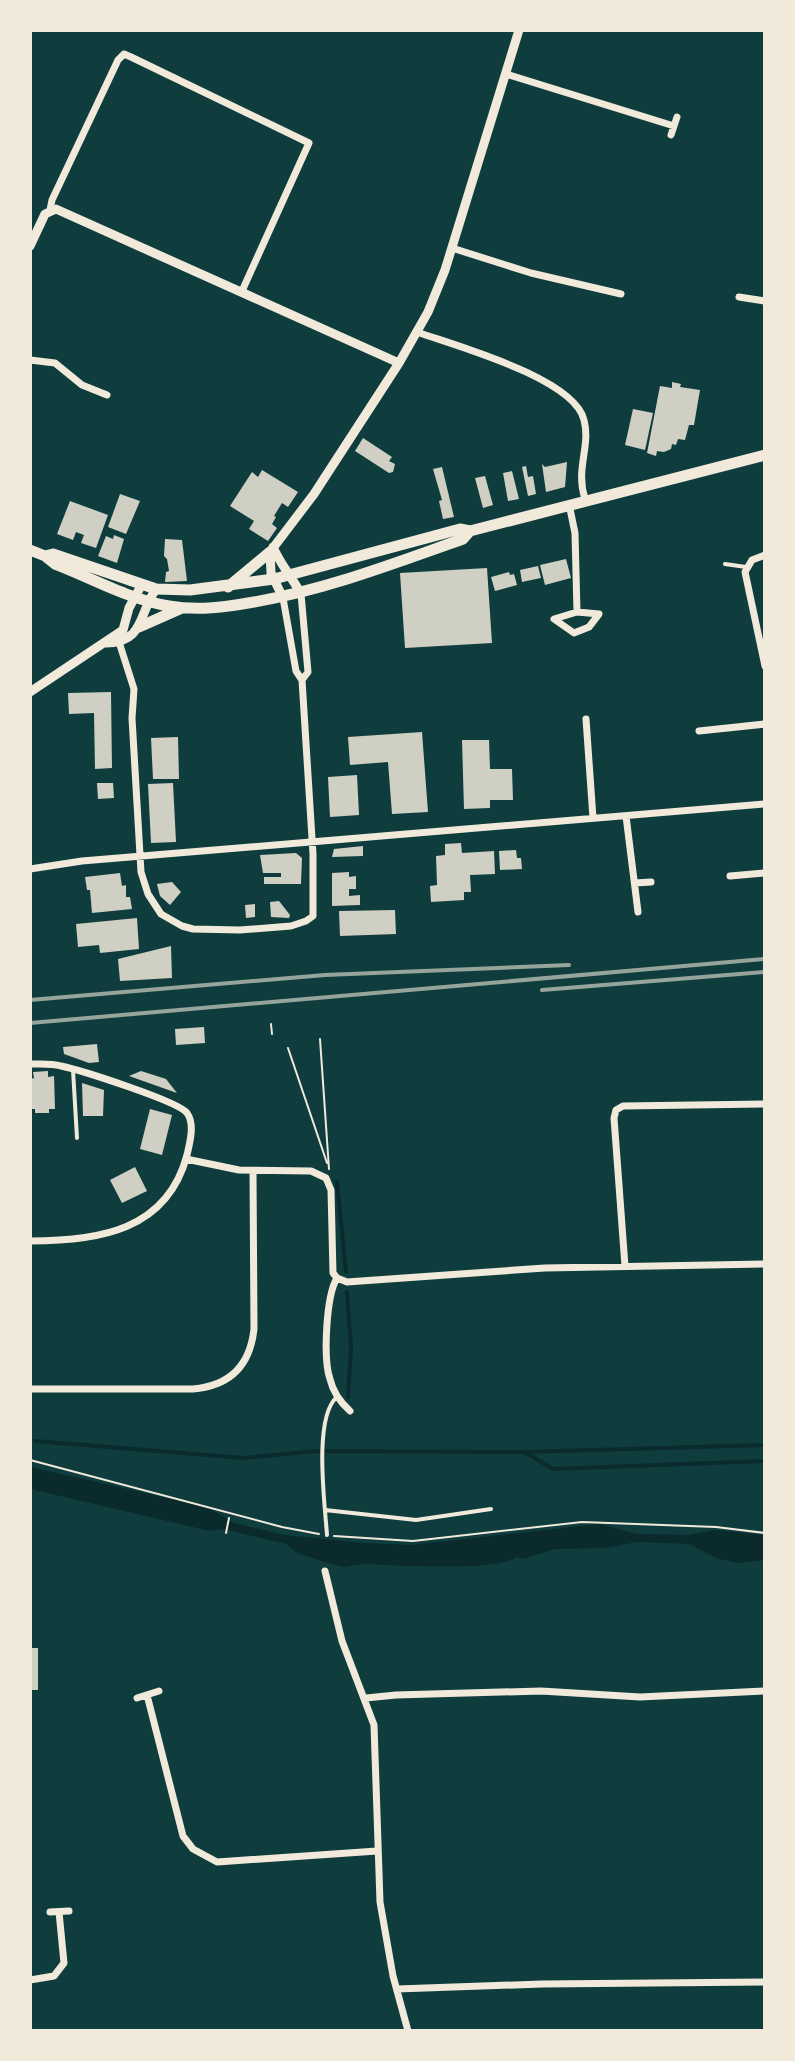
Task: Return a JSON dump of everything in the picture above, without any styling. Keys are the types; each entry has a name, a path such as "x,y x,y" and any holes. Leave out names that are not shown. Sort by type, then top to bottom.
{"main road":[{"path":"45,556 53,554 156,589 227,587 291,575 460,529 470,531 765,455"},
{"path":"30,550 55,564 141,599 198,609 301,594 394,565 463,539 470,531"},
{"path":"227,587 272,550"},
{"path":"139,627 183,608"}],"street":[{"path":"119,642 134,689 132,718 139,856 148,894 167,919 193,929 265,929 299,924 313,916 312,842 302,680 296,671 283,598 270,567 272,550 314,494 399,363 437,291 519,30"},
{"path":"30,246 45,214 50,210 118,60 124,54 309,143 242,291"},
{"path":"506,74 674,126"},
{"path":"671,135 677,117"},
{"path":"50,210 67,212 399,363"},
{"path":"452,248 531,273 621,294"},
{"path":"610,291 613,281"},
{"path":"739,297 765,301"},
{"path":"417,332 537,376 575,403 586,425 580,482 585,499"},
{"path":"30,360 55,363 82,385 107,395"},
{"path":"569,504 575,533 577,612"},
{"path":"272,550 301,594 308,672 302,680"},
{"path":"765,555 752,560 746,567 765,666"},
{"path":"106,643 119,642 133,635 139,627 142,584"},
{"path":"30,692 123,630 141,599 156,589"},
{"path":"577,612 599,614 589,627 574,633 554,619 577,612"},
{"path":"586,719 593,818"},
{"path":"699,731 765,724"},
{"path":"30,869 139,856 765,804"},
{"path":"626,816 638,912"},
{"path":"730,876 765,873"},
{"path":"635,883 651,882"},
{"path":"30,1064 58,1065 185,1111 191,1123 186,1159 166,1200 141,1220 85,1239 30,1241"},
{"path":"625,1266 614,1118 616,1110 623,1106 765,1104"},
{"path":"186,1159 253,1171 315,1172 328,1181 331,1190 333,1271 337,1278 352,1282 545,1268 765,1264"},
{"path":"30,1389 193,1389 216,1386 236,1373 247,1357 254,1329 253,1171"},
{"path":"337,1278 329,1296 329,1379 337,1397 350,1411"},
{"path":"325,1571 342,1641 374,1725 380,1902 408,2031"},
{"path":"137,1698 159,1691"},
{"path":"366,1698 541,1691 640,1697 765,1691"},
{"path":"147,1695 183,1836 193,1849 217,1862 377,1851"},
{"path":"30,1980 54,1976 64,1963 55,1912 69,1911"},
{"path":"397,1989 765,1982"}],"lane":[{"path":"725,564 746,567"},
{"path":"73,1070 77,1138"},
{"path":"327,1535 326,1415 337,1397"},
{"path":"325,1510 416,1520 491,1509"}],"path":[{"path":"271,1024 272,1034"},
{"path":"288,1048 329,1168 320,1039"},
{"path":"30,1460 282,1527 327,1535 413,1541 582,1522 716,1527 765,1533"},
{"path":"226,1533 229,1518"}],"water":[{"path":"30,1467 207,1507 234,1523 284,1535 411,1545 599,1524 637,1534 689,1535 714,1530 765,1535 765,1560 739,1563 718,1559 689,1544 637,1542 605,1548 556,1549 489,1565 362,1564 344,1567 297,1553 286,1544 232,1531 210,1531 30,1489"}],"building":[{"path":"672,382 681,384 680,387 700,390 694,425 689,425 685,440 678,439 671,449 657,451 656,456 647,453 660,386 672,388"},
{"path":"633,409 653,413 645,450 625,445"},
{"path":"363,438 392,457 389,461 395,464 393,472 389,473 355,451"},
{"path":"567,462 565,487 546,492 542,464 545,467"},
{"path":"526,466 528,477 533,476 536,494 528,496 522,467"},
{"path":"442,467 454,517 443,519 439,501 442,500 433,469"},
{"path":"262,470 298,492 288,507 282,503 274,516 272,524 277,528 268,541 249,529 254,521 230,506 252,472 258,477"},
{"path":"512,471 519,499 508,501 503,473"},
{"path":"485,476 493,505 483,508 475,478"},
{"path":"120,494 140,501 126,534 108,527"},
{"path":"70,501 108,515 96,548 81,543 84,535 76,532 73,540 57,534"},
{"path":"114,535 124,539 117,563 98,556 106,536 113,539"},
{"path":"165,539 182,540 187,581 165,582 166,572 169,571 164,556"},
{"path":"566,559 571,578 545,585 540,565"},
{"path":"538,566 541,578 522,582 520,570"},
{"path":"487,568 492,643 405,648 400,573"},
{"path":"509,572 510,575 514,574 517,585 495,591 491,577"},
{"path":"111,692 112,768 95,769 94,713 69,714 68,693"},
{"path":"422,732 428,812 392,814 388,762 350,765 348,737"},
{"path":"178,737 179,779 153,779 151,738"},
{"path":"462,740 489,740 490,769 512,769 513,800 490,800 490,808 464,809"},
{"path":"357,775 359,815 330,817 328,777"},
{"path":"97,783 113,783 114,798 98,799"},
{"path":"173,783 176,842 151,843 148,784"},
{"path":"461,843 462,853 494,851 495,874 470,875 471,892 464,892 464,900 431,902 430,886 437,885 436,856 445,855 445,844"},
{"path":"363,846 363,856 332,857 334,849"},
{"path":"516,850 522,869 500,870 499,851"},
{"path":"296,853 302,858 301,884 264,884 264,877 281,877 281,873 263,873 260,855"},
{"path":"349,872 349,877 356,876 356,889 349,889 349,896 360,895 360,905 332,906 332,873"},
{"path":"120,873 132,909 92,913 90,890 87,890 85,877"},
{"path":"172,882 181,892 170,905 160,896 157,884"},
{"path":"279,901 289,918 271,917 270,902"},
{"path":"255,904 255,917 246,918 245,905"},
{"path":"395,910 396,934 340,936 339,911"},
{"path":"137,918 139,949 100,953 99,945 78,947 76,924"},
{"path":"171,946 172,978 120,981 118,959"},
{"path":"204,1027 205,1043 176,1045 175,1029"},
{"path":"97,1044 99,1062 89,1063 64,1054 63,1047"},
{"path":"48,1071 48,1077 54,1076 55,1109 49,1109 49,1113 35,1113 35,1109 30,1109 30,1079 34,1078 33,1072"},
{"path":"141,1071 166,1079 177,1093 129,1076"},
{"path":"82,1083 104,1090 103,1116 83,1116"},
{"path":"150,1109 172,1115 162,1155 140,1149"},
{"path":"135,1167 147,1191 122,1203 110,1180"},
{"path":"30,1648 38,1648 38,1690 30,1690"}],"waterway":[{"path":"337,1182 346,1272"},
{"path":"347,1292 351,1347 348,1397"},
{"path":"35,1441 243,1458 316,1451 524,1452 765,1445"},
{"path":"525,1452 553,1469 765,1461"}],"railway":[{"path":"30,1023 765,959"},
{"path":"30,1000 325,975 569,965"},
{"path":"542,990 765,972"}]}
